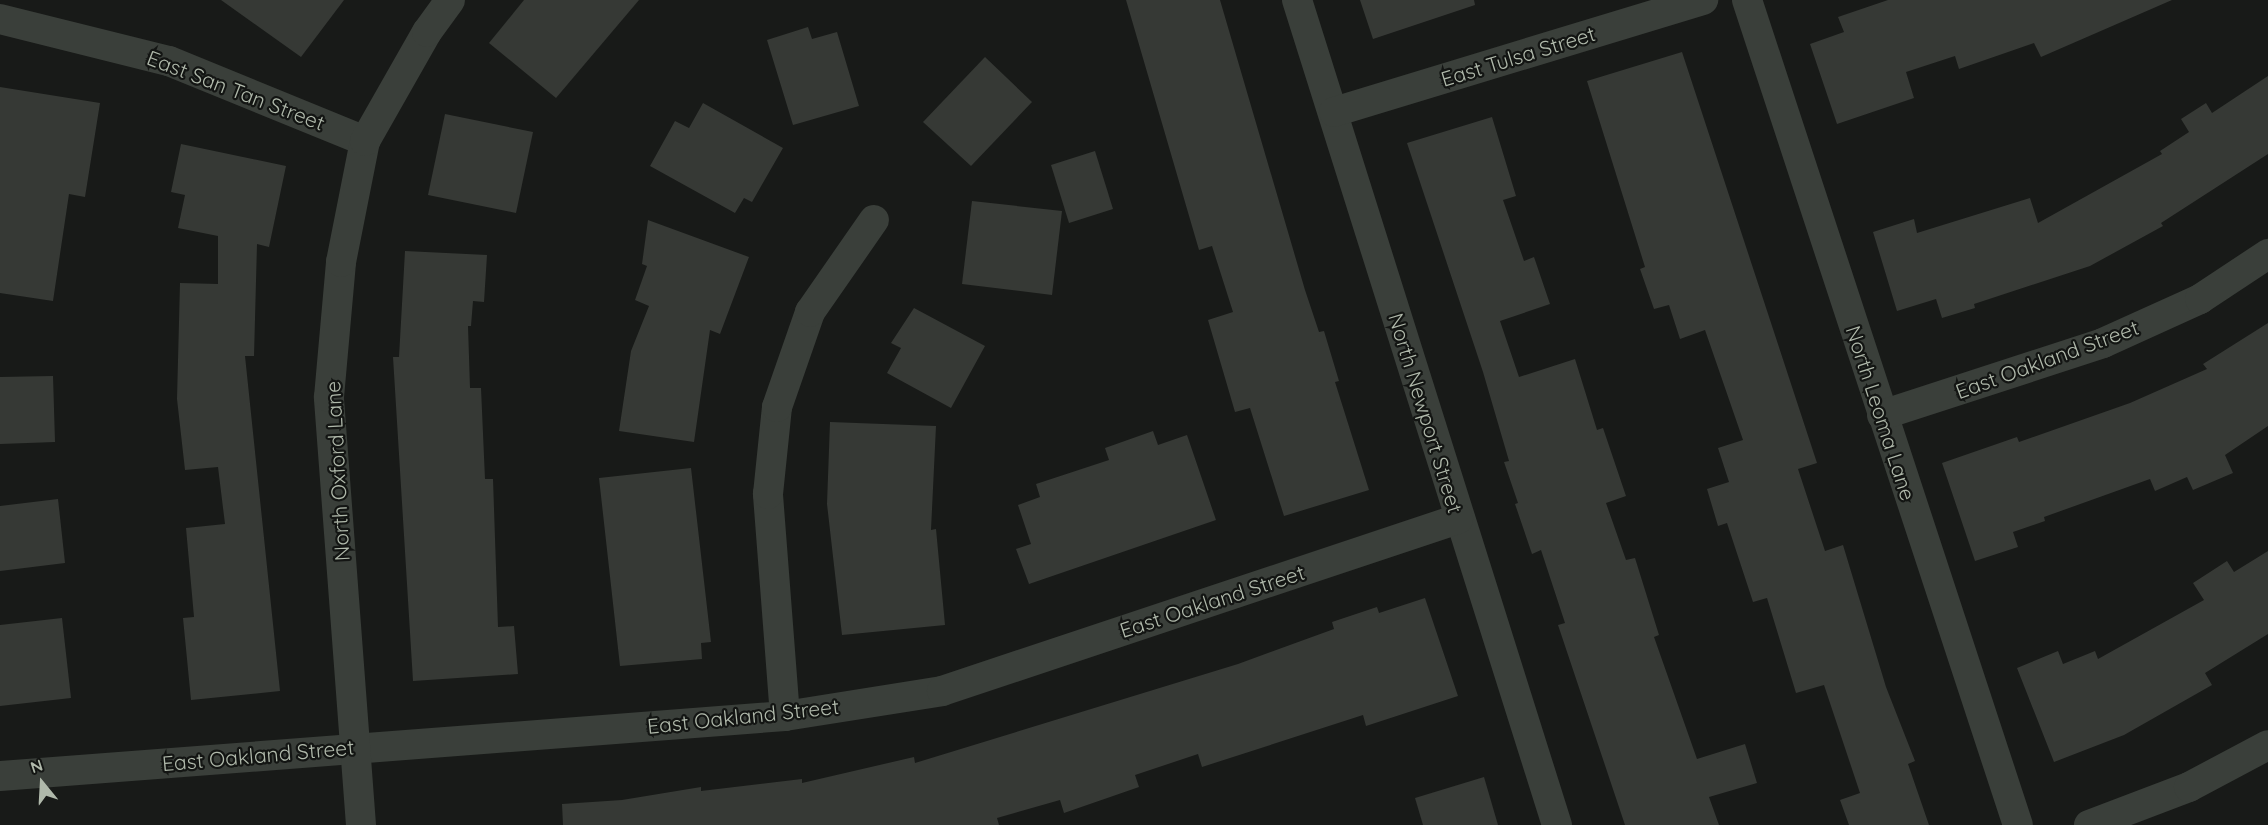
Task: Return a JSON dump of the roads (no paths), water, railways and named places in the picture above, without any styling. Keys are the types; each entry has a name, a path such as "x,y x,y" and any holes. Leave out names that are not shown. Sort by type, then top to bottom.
{"street":[{"name":"North Oxford Lane","path":"361,825 329,396 341,262 365,141 426,32 450,0"},
{"name":"North Newport Street","path":"1297,0 1334,112 1458,519 1557,825"},
{"name":"East Tulsa Street","path":"1334,112 1703,0"},
{"name":"North Leoma Lane","path":"1747,0 2018,825"},
{"name":"East San Tan Street","path":"0,19 169,61 365,141"},
{"path":"785,716 768,494 777,407 810,312 873,220"},
{"name":"East Oakland Street","path":"1882,415 2103,343 2200,299 2268,254"},
{"name":"East Oakland Street","path":"0,776 354,747 785,716 942,691 1458,519"},
{"path":"2089,825 2189,788 2268,745"}]}
